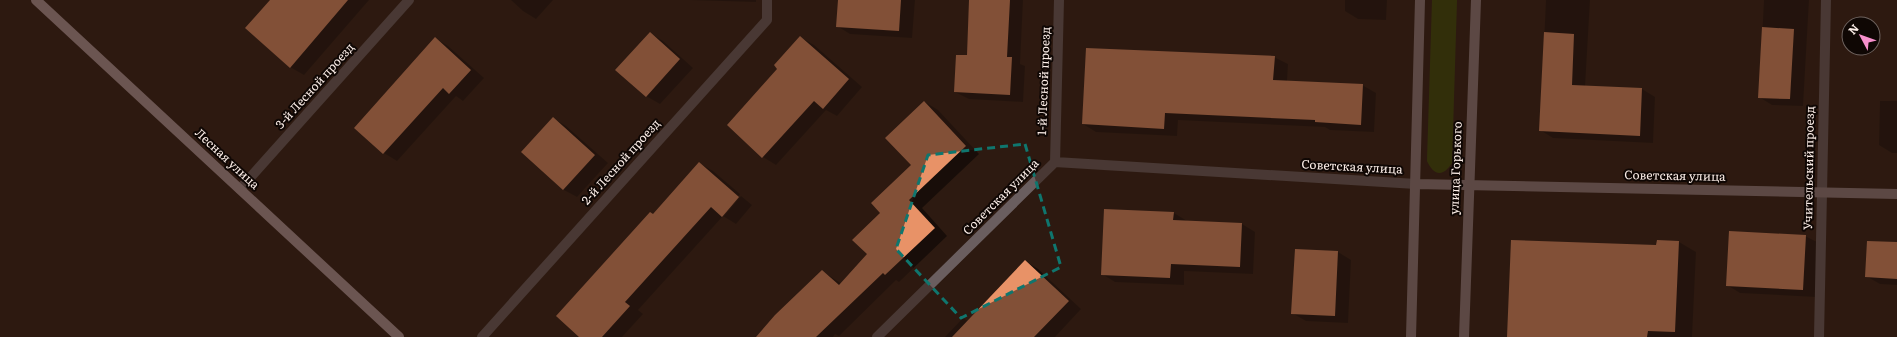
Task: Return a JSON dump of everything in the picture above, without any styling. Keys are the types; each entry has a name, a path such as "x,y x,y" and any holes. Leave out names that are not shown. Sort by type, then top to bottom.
{"main road":[{"name":"Лесная улица","path":"37,0 399,337"},
{"path":"1411,337 1420,0"},
{"name":"улица Горького","path":"1464,337 1468,185 1476,0"},
{"name":"Советская улица","path":"1416,184 1897,194"}],"street":[{"name":"3-й Лесной проезд","path":"240,189 409,0"},
{"name":"2-й Лесной проезд","path":"482,337 766,20 767,0"},
{"name":"1-й Лесной проезд","path":"1055,162 1059,0"},
{"name":"Учительский проезд","path":"1819,337 1826,0"},
{"name":"Советская улица","path":"877,337 1055,162 1416,184"}],"highlighted area":[{"path":"1025,144 1061,267 961,318 896,249 928,155"}],"green space":[{"path":"1432,0 1457,0 1452,163 1449,168 1439,173 1433,170 1427,161"}],"building":[{"path":"270,0 348,0 290,68 245,28"},
{"path":"838,0 901,0 899,31 836,27"},
{"path":"969,0 1010,0 1007,57 1012,57 1010,95 954,92 956,55 967,55"},
{"path":"1762,27 1794,29 1790,99 1758,98"},
{"path":"650,32 680,59 646,97 615,70"},
{"path":"1544,32 1574,34 1572,85 1642,88 1640,136 1539,131"},
{"path":"800,36 849,79 823,109 814,101 762,158 727,125 777,69 774,65"},
{"path":"435,37 471,70 449,94 443,88 383,154 354,128"},
{"path":"1086,48 1275,56 1273,80 1363,84 1361,125 1315,122 1315,120 1165,113 1164,129 1082,124"},
{"path":"924,101 966,146 909,200 935,228 885,275 883,273 816,337 756,337 775,315 822,270 839,285 867,254 852,240 880,213 871,203 911,165 885,138"},
{"path":"553,117 595,155 563,190 521,152"},
{"path":"699,162 739,197 722,217 711,207 625,302 630,306 602,337 579,337 556,316 650,212 653,214"},
{"path":"1104,209 1174,212 1173,220 1242,223 1240,267 1171,264 1170,278 1101,275"},
{"path":"1729,231 1806,235 1803,290 1726,286"},
{"path":"1511,240 1656,245 1657,240 1679,241 1675,332 1648,331 1647,337 1507,337"},
{"path":"1867,241 1897,242 1897,279 1865,277"},
{"path":"1295,249 1338,251 1335,316 1291,314"},
{"path":"1025,260 1069,301 1034,337 952,337"}]}
